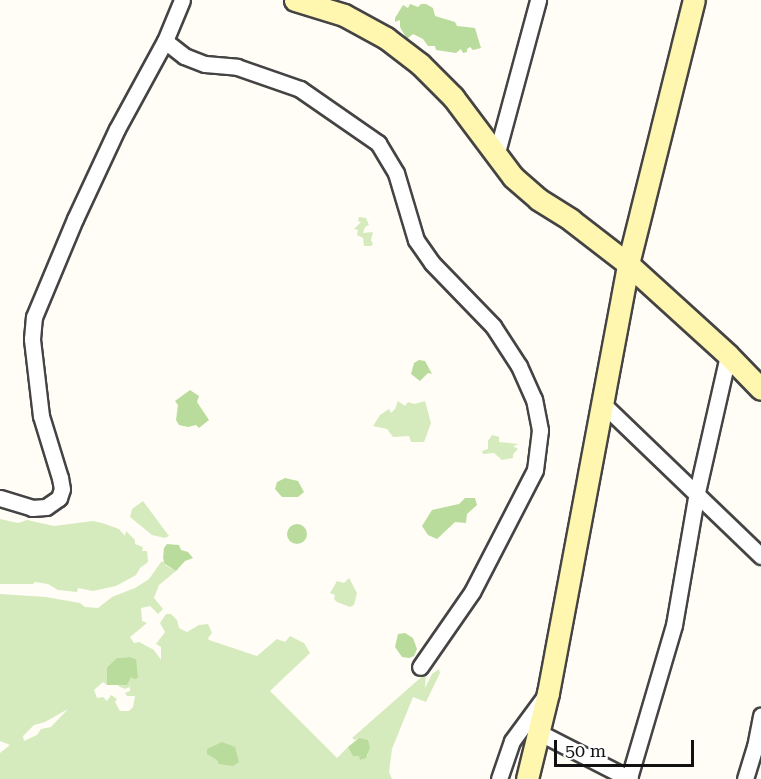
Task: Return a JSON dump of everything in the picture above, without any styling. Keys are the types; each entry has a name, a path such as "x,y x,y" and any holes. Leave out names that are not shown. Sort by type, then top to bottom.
{"street":[{"path":"0,498 32,508 46,507 59,498 60,478 41,416 32,339 34,317 67,237 112,139 165,41 183,0"},
{"path":"295,0 344,15 386,38 420,64 453,97 513,177 538,199 571,220 628,264 728,355 761,389"},
{"path":"496,156 538,0"},
{"path":"527,779 548,693 604,405 628,264 694,0"},
{"path":"165,41 184,56 205,64 237,67 300,89 378,143 396,173 416,240 432,263 493,326 519,366 534,399 540,430 535,470 472,592 420,667"},
{"path":"540,733 630,779 674,625 697,492 728,355"},
{"path":"604,405 761,556"},
{"path":"499,779 512,741 548,693"},
{"path":"745,779 758,749 761,716"}],"green space":[{"path":"410,4 418,7 426,4 433,8 435,16 455,22 457,26 475,28 481,48 473,50 470,47 467,52 463,53 461,49 456,53 436,50 435,46 428,46 423,39 413,34 407,39 400,27 400,20 395,22 395,18 403,5 408,8"},
{"path":"359,217 366,218 369,225 365,227 363,233 373,232 371,246 364,246 363,238 357,235 358,230 354,229 361,222 358,221"},
{"path":"419,360 425,361 432,374 428,373 420,381 411,374 414,363"},
{"path":"190,390 199,396 197,402 209,420 199,428 196,425 188,427 179,425 176,420 178,405 175,401"},
{"path":"398,401 405,406 408,402 414,404 425,401 431,423 424,442 411,442 409,436 393,437 387,429 373,426 380,415 389,409 391,413 395,409"},
{"path":"492,435 499,437 499,442 519,444 513,446 518,449 513,454 513,458 502,460 494,453 483,454 482,451 488,449 488,441"},
{"path":"285,478 298,481 304,492 298,497 282,497 275,489 277,482"},
{"path":"465,498 475,498 477,505 467,514 466,523 455,522 437,539 428,535 422,526 432,510 459,504"},
{"path":"143,501 169,536 165,538 152,535 130,517 132,509"},
{"path":"0,519 18,523 27,520 54,526 93,521 102,523 119,529 125,536 126,531 135,540 135,544 143,547 142,551 147,551 148,562 140,568 136,575 116,586 93,591 78,588 77,592 58,590 48,584 35,582 33,584 0,584"},
{"path":"297,524 304,527 307,534 304,541 297,544 290,541 287,534 290,527"},
{"path":"167,544 179,545 181,550 188,552 193,558 185,561 176,571 165,564 163,558"},
{"path":"165,561 165,565 176,571 159,585 154,598 163,609 158,614 150,606 141,608 142,621 147,623 130,637 134,643 139,642 154,650 161,660 161,647 156,644 165,632 160,623 166,614 171,614 177,620 179,628 187,632 199,625 208,624 212,633 209,640 257,656 277,639 285,642 290,636 304,643 310,653 270,691 337,758 348,747 363,758 368,755 369,745 359,738 355,740 352,738 426,673 425,688 432,674 439,669 440,673 426,702 413,697 392,749 389,772 392,779 0,779 0,753 10,745 0,741 0,594 46,597 98,608 112,597 135,588 149,579 161,562","holes":["117,658 136,659 135,671 118,686 125,689 130,687 130,691 125,693 127,696 135,696 133,707 129,711 120,711 115,702 117,699 111,695 107,701 103,697 97,698 94,690 103,682 107,685 107,667","68,709 51,727 41,729 37,735 24,741 23,736 34,725 45,722"]},
{"path":"349,578 357,593 354,605 350,607 337,602 334,599 335,595 330,593 337,581 344,583"},
{"path":"405,633 413,638 417,649 414,656 409,658 402,657 395,647 398,634"},
{"path":"117,658 136,659 138,678 131,677 127,685 107,685 107,667"},
{"path":"359,738 368,740 370,748 366,758 360,760 359,756 353,756 348,747"},
{"path":"222,742 235,747 239,762 233,766 219,764 207,754 207,749"}]}
